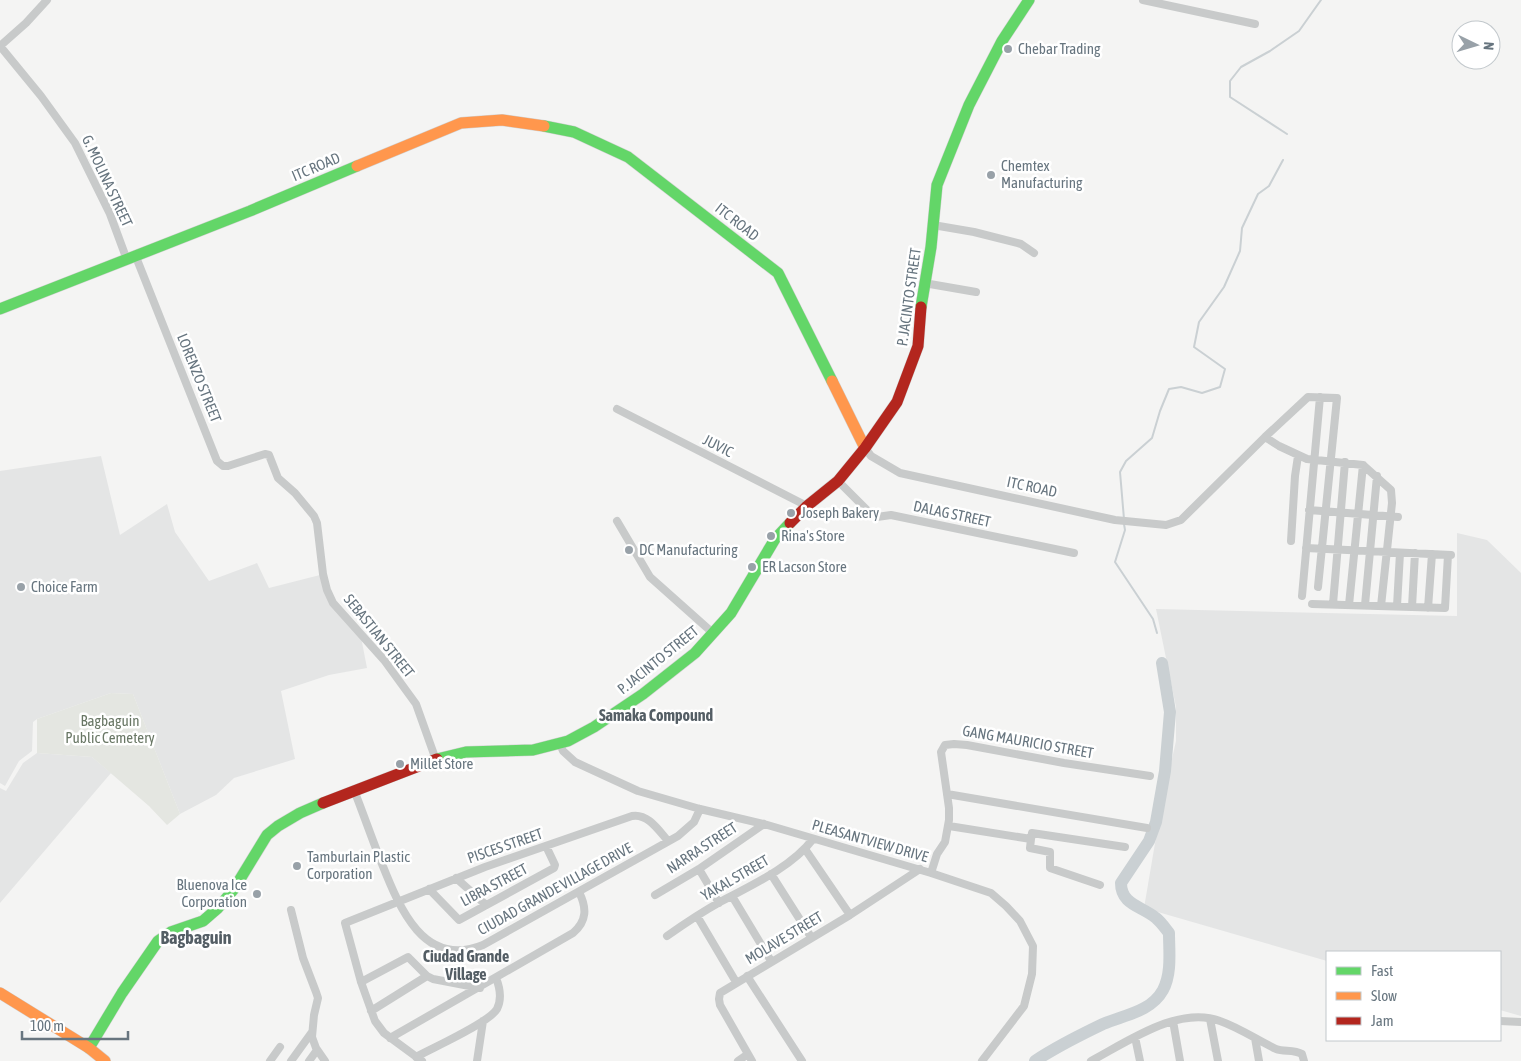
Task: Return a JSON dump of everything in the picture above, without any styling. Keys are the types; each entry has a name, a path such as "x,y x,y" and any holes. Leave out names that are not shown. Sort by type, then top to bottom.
{"street":[{"name":"G. MOLINA STREET","path":"47,0 26,23 0,46 41,96 75,143 131,258"},
{"name":"P. JACINTO STREET","path":"89,1048 122,993 158,941 171,932 203,921 214,912 234,889 270,832 300,813 354,790 436,760 466,752 533,750 560,744 594,727 643,694 689,658 714,634 731,613 775,538 808,506 838,481 865,448 898,402 918,346 937,185 969,105 999,48 1029,0"},
{"path":"1143,0 1255,24"},
{"name":"ITC ROAD","path":"0,309 250,211 461,123 502,120 574,132 628,158 671,189 778,273 865,448 871,456 900,473 1116,520 1166,525 1181,520 1265,437 1308,398 1320,397 1337,398 1331,460"},
{"path":"933,225 974,232 1021,244 1034,253"},
{"name":"LORENZO STREET","path":"131,258 219,464 228,466 265,454"},
{"path":"924,283 976,292"},
{"path":"1302,596 1320,397"},
{"name":"JUVIC","path":"616,409 808,506"},
{"path":"1265,437 1298,456 1363,465 1391,490 1394,517 1386,552 1381,606"},
{"name":"SEBASTIAN STREET","path":"265,454 270,456 278,478 295,493 317,522 323,574 327,590 333,602 384,660 416,704 436,760"},
{"path":"1291,541 1298,456"},
{"path":"1318,587 1331,460"},
{"path":"1333,604 1345,462"},
{"path":"1349,605 1363,465"},
{"path":"1365,605 1377,476"},
{"name":"DALAG STREET","path":"838,481 876,517 891,515 1074,553"},
{"path":"1309,510 1394,517"},
{"path":"617,521 650,577 714,634"},
{"path":"1306,548 1450,555 1444,608 1312,604"},
{"path":"1397,606 1400,553"},
{"path":"1412,607 1415,553"},
{"path":"1428,608 1432,554"},
{"name":"PLEASANTVIEW DRIVE","path":"560,744 568,757 583,766 638,791 700,809 764,824 920,869 991,893 1020,921 1033,946 1032,974 1024,1006 982,1061"},
{"name":"GANG MAURICIO STREET","path":"932,873 937,854 945,842 949,826 949,808 941,752 945,745 967,745 1064,763 1150,776"},
{"name":"CIUDAD GRANDE VILLAGE DRIVE","path":"354,790 397,902 415,928 432,943 452,952 464,952 483,945 668,841 690,826 697,818 700,809"},
{"path":"947,794 1147,828"},
{"name":"PISCES STREET","path":"361,982 345,923 456,878 636,816 646,818 668,841"},
{"name":"NARRA STREET","path":"655,895 700,869 764,824"},
{"path":"949,826 1031,839"},
{"path":"1100,885 1050,868 1050,852 1030,848 1032,833 1125,847"},
{"name":"YAKAL STREET","path":"667,936 697,916 771,874 805,849 813,839"},
{"name":"LIBRA STREET","path":"429,889 459,920 554,868 555,865 546,846"},
{"path":"805,849 850,915"},
{"path":"700,869 719,903"},
{"name":"MOLAVE STREET","path":"738,1061 750,1058 719,1002 720,993 850,915 920,869"},
{"path":"771,874 811,937"},
{"path":"456,878 486,905"},
{"path":"390,1038 480,988 578,929 585,914 585,907 579,892"},
{"path":"732,896 771,961"},
{"path":"291,910 303,958 318,998 312,1032 317,1050 325,1061"},
{"path":"697,916 736,982"},
{"path":"480,988 444,982 427,976 408,957 361,982 371,1011 380,1028 390,1038 419,1059 483,1021 495,1011 498,1006 500,992 496,978"},
{"path":"371,1011 427,976"},
{"path":"747,976 802,1061"},
{"path":"0,993 89,1048 105,1061"},
{"path":"1093,1061 1135,1037 1173,1021 1197,1016 1220,1020 1279,1050 1297,1052 1303,1057"},
{"path":"1210,1019 1218,1061"},
{"path":"476,1061 483,1021"},
{"path":"1173,1021 1180,1061"},
{"path":"1501,1021 1521,1022"},
{"path":"292,1061 312,1032"},
{"path":"1135,1037 1140,1061"},
{"path":"1255,1038 1259,1061"},
{"path":"270,1061 280,1047"},
{"path":"309,1061 317,1050"}],"shaded area":[{"path":"101,456 120,535 167,504 175,532 209,581 257,563 269,588 320,575 330,604 361,637 367,668 329,675 281,691 295,759 234,778 216,795 180,814 133,694 111,693 37,719 33,722 32,751 19,761 5,786 0,783 0,471"},
{"path":"1457,533 1487,540 1521,573 1521,1016 1501,1010 1501,951 1326,951 1326,961 1144,908 1161,808 1176,741 1176,707 1156,609 1457,616"},
{"path":"37,753 92,757 111,773 0,903 0,788 6,791 23,763"}],"green space":[{"name":"Bagbaguin Public Cemetery","path":"111,693 133,694 180,814 167,825 149,806 92,757 37,753 37,719"}],"waterway":[{"path":"1287,134 1230,97 1230,81 1241,67 1270,51 1299,31 1321,0"},
{"path":"1124,519 1120,472 1126,461 1152,438 1169,389 1181,387 1202,393 1220,387 1225,369 1194,347 1199,322 1224,287 1240,251 1242,228 1258,194 1269,186 1283,160"},
{"path":"1124,524 1125,530 1115,562 1153,619 1157,633"},
{"path":"1035,1061 1094,1028 1144,1008 1158,997 1166,983 1169,962 1169,933 1156,918 1128,901 1124,896 1121,883 1149,841 1156,822 1165,771 1170,712 1162,663"}],"traffic: fast":[{"path":"921,307 931,247 937,185 969,105 1002,41 1029,0"},
{"path":"544,126 574,132 628,157 778,273 832,381"},
{"path":"0,309 250,211 357,166"},
{"path":"437,759 466,752 533,750 568,741 594,727 643,694 695,653 731,613 775,539 790,523"},
{"path":"89,1048 122,993 158,941 171,932 203,921 218,908 234,889 267,835 300,813 323,803"}],"traffic: slow":[{"path":"357,166 461,123 502,120 544,126"},
{"path":"832,381 865,448"},
{"path":"0,993 89,1048 105,1061"}],"traffic: jam":[{"path":"790,523 807,506 838,481 865,448 897,402 918,346 921,307"},
{"path":"323,803 437,759"}],"place":[{"name":"Chebar Trading","path":"1008,49"},
{"name":"Chemtex Manufacturing","path":"991,175"},
{"name":"Joseph Bakery","path":"791,513"},
{"name":"Rina's Store","path":"771,536"},
{"name":"DC Manufacturing","path":"629,550"},
{"name":"ER Lacson Store","path":"752,567"},
{"name":"Choice Farm","path":"21,587"},
{"name":"Millet Store","path":"400,764"},
{"name":"Tamburlain Plastic Corporation","path":"297,866"},
{"name":"Bluenova Ice Corporation","path":"257,894"}],"district":[{"name":"Samaka Compound","path":"656,715"},
{"name":"Bagbaguin","path":"196,938"},
{"name":"Ciudad Grande Village","path":"466,965"}]}
